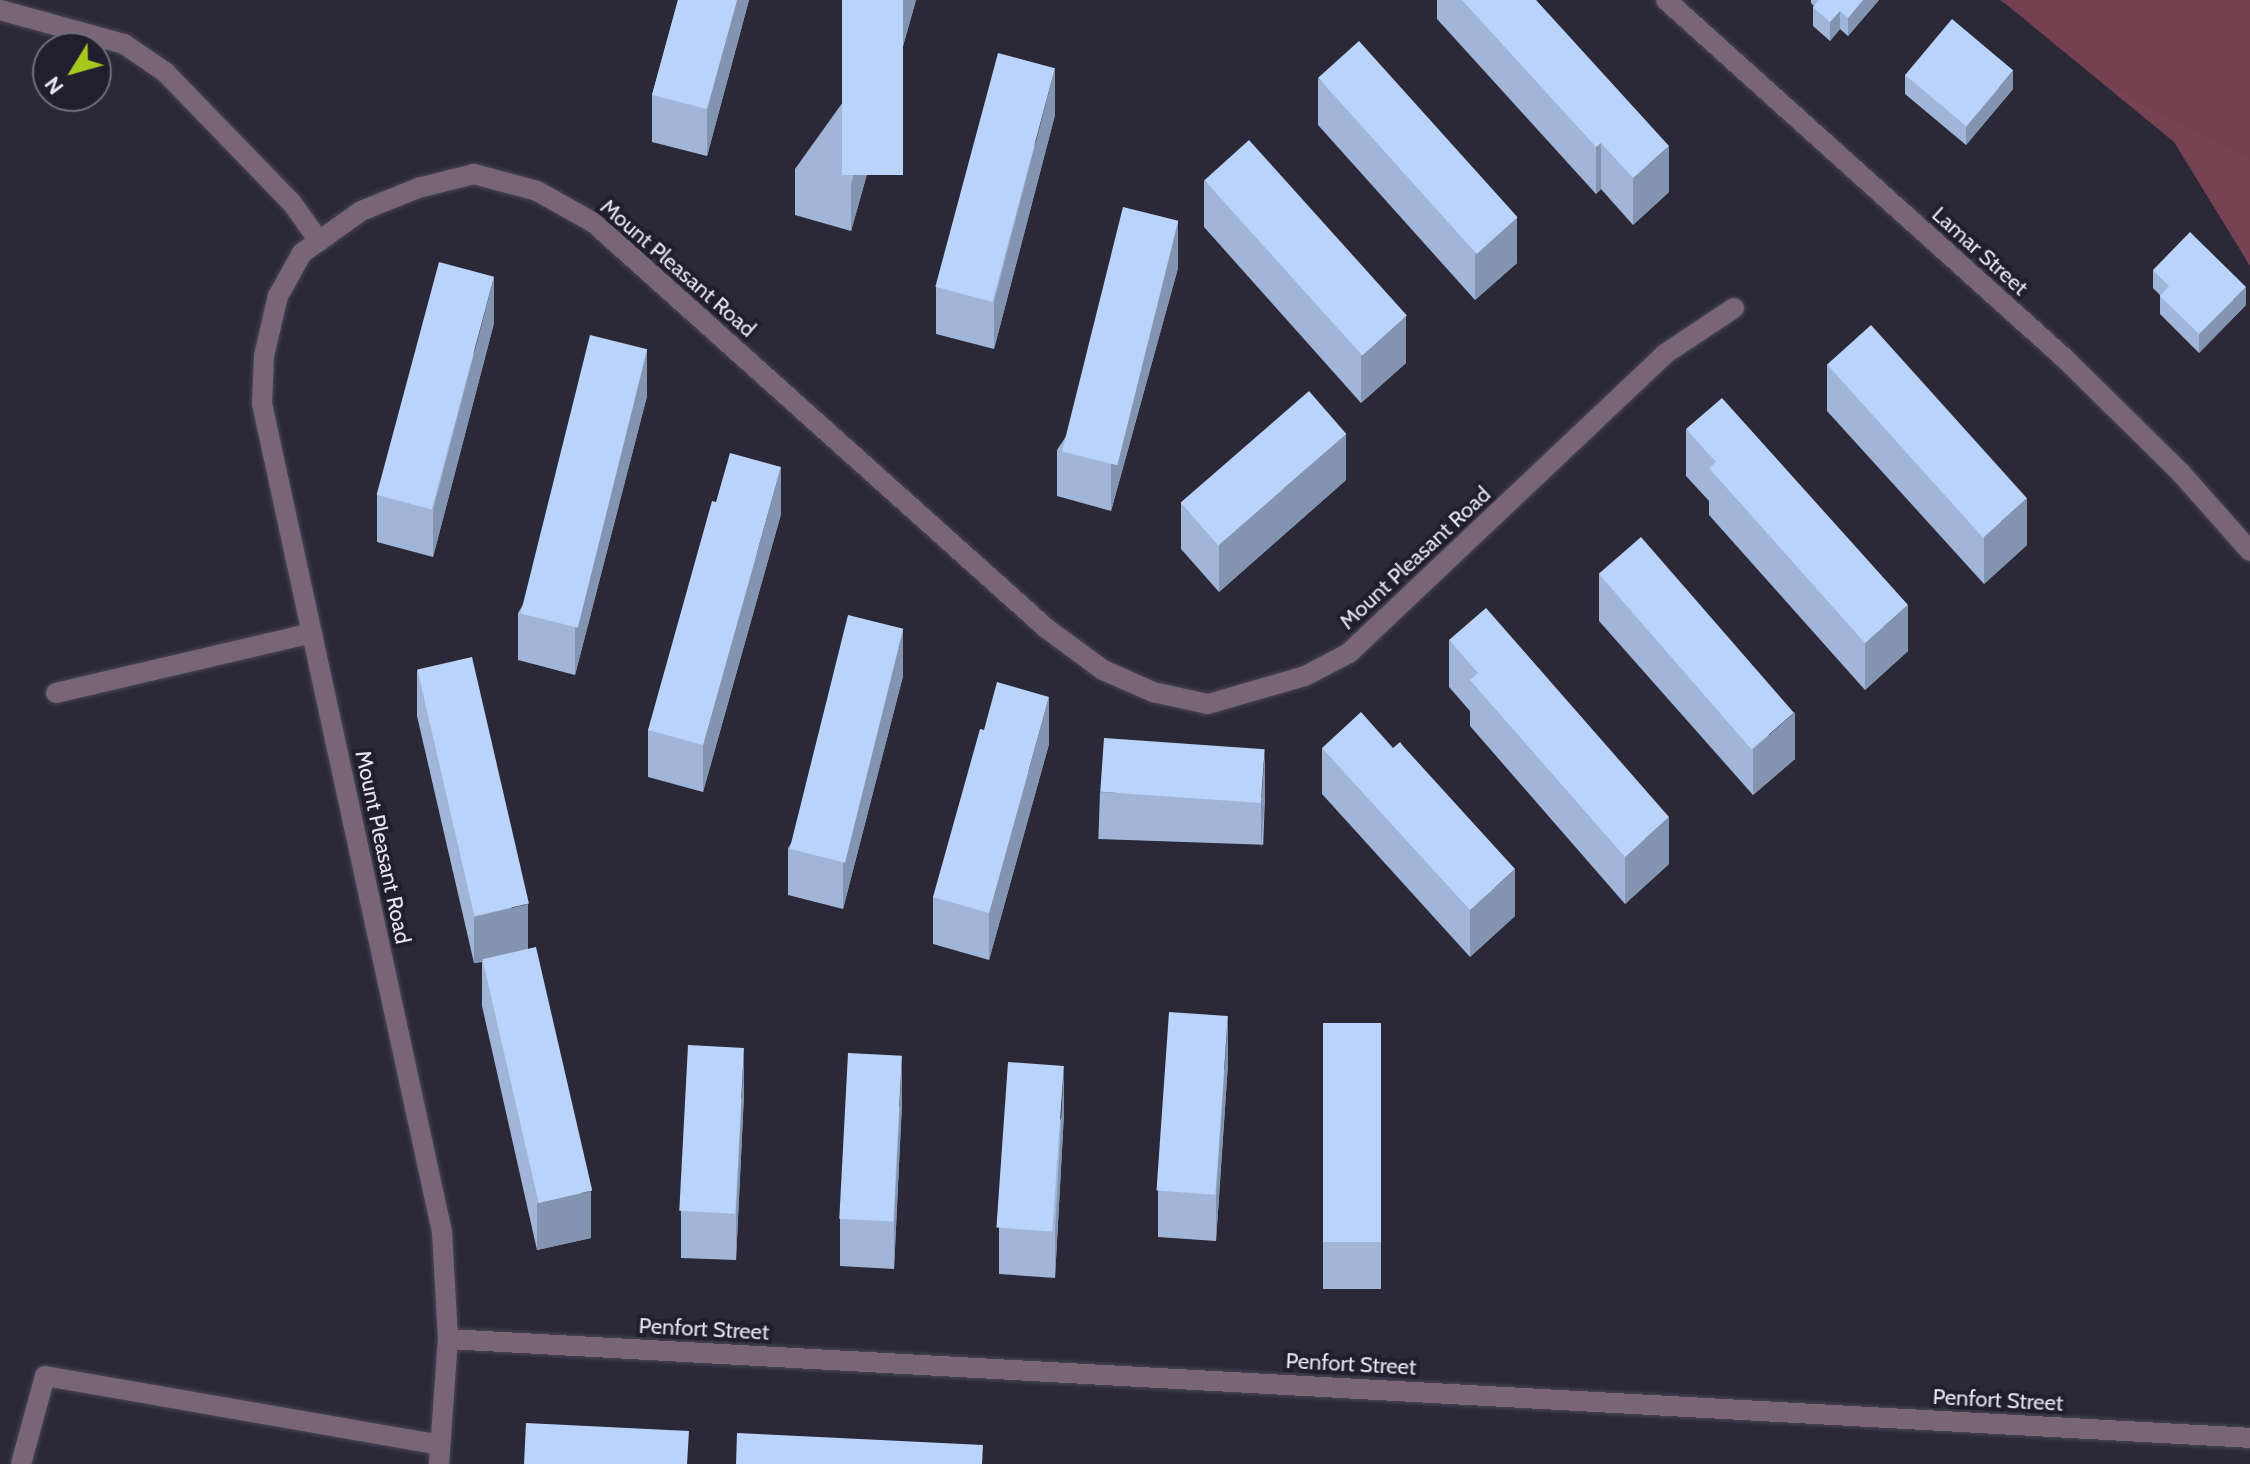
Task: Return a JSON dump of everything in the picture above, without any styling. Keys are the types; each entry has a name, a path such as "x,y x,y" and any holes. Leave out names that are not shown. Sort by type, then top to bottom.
{"street":[{"name":"Lamar Street","path":"1666,0 2063,357 2181,473 2250,551"},
{"path":"0,10 124,44 165,72 292,203 319,241"},
{"name":"Mount Pleasant Road","path":"439,1454 448,1339 442,1232 262,404 264,356 278,296 302,253 361,211 460,177 474,174 537,191 594,223 1046,628 1103,670 1153,692 1208,704 1305,676 1349,653 1665,354 1734,308"},
{"path":"56,693 312,633"},
{"name":"Penfort Street","path":"448,1339 2250,1438"},
{"path":"21,1464 45,1376 439,1454"}],"shaded area":[{"path":"2000,0 2250,0 2250,159 2133,99"},
{"path":"2001,0 2250,0 2250,266 2174,142"}],"building":[{"path":"678,0 737,0 707,109 652,95"},
{"path":"842,0 903,0 903,175 842,175"},
{"path":"1462,0 1536,0 1669,146 1633,178 1601,143 1596,147"},
{"path":"1819,0 1863,0 1848,18 1840,11 1830,22 1813,7"},
{"path":"1952,19 2013,70 1966,126 1905,75"},
{"path":"1359,41 1518,217 1477,254 1318,78"},
{"path":"998,53 1055,68 992,302 935,287"},
{"path":"1249,140 1407,315 1362,356 1204,180"},
{"path":"1123,207 1178,221 1117,465 1062,452"},
{"path":"2190,232 2246,287 2199,334 2160,296 2169,286 2153,270"},
{"path":"439,262 494,277 432,510 377,495"},
{"path":"1871,325 2027,498 1983,538 1827,364"},
{"path":"590,335 647,349 578,628 521,613"},
{"path":"1309,391 1346,434 1218,546 1181,503"},
{"path":"1722,398 1908,605 1865,643 1709,468 1716,462 1686,429"},
{"path":"730,453 781,467 703,745 648,730 712,501 716,502"},
{"path":"1641,537 1794,713 1752,750 1599,574"},
{"path":"1486,608 1669,817 1625,857 1470,680 1478,673 1449,640"},
{"path":"848,615 903,629 845,863 790,849"},
{"path":"472,657 529,904 474,916 417,670"},
{"path":"997,682 1049,697 989,913 933,897 980,729 984,730"},
{"path":"1361,712 1393,748 1400,742 1515,869 1470,910 1322,748"},
{"path":"1104,738 1265,749 1261,803 1100,792"},
{"path":"536,947 592,1191 539,1203 482,959"},
{"path":"1169,1012 1228,1016 1215,1195 1157,1191"},
{"path":"1323,1023 1381,1023 1381,1242 1323,1242"},
{"path":"688,1045 744,1048 735,1214 679,1211"},
{"path":"848,1053 902,1056 893,1222 839,1219"},
{"path":"1008,1062 1064,1066 1052,1232 996,1228"},
{"path":"526,1423 689,1431 687,1464 524,1464"},
{"path":"737,1433 983,1445 982,1464 736,1464"}]}
